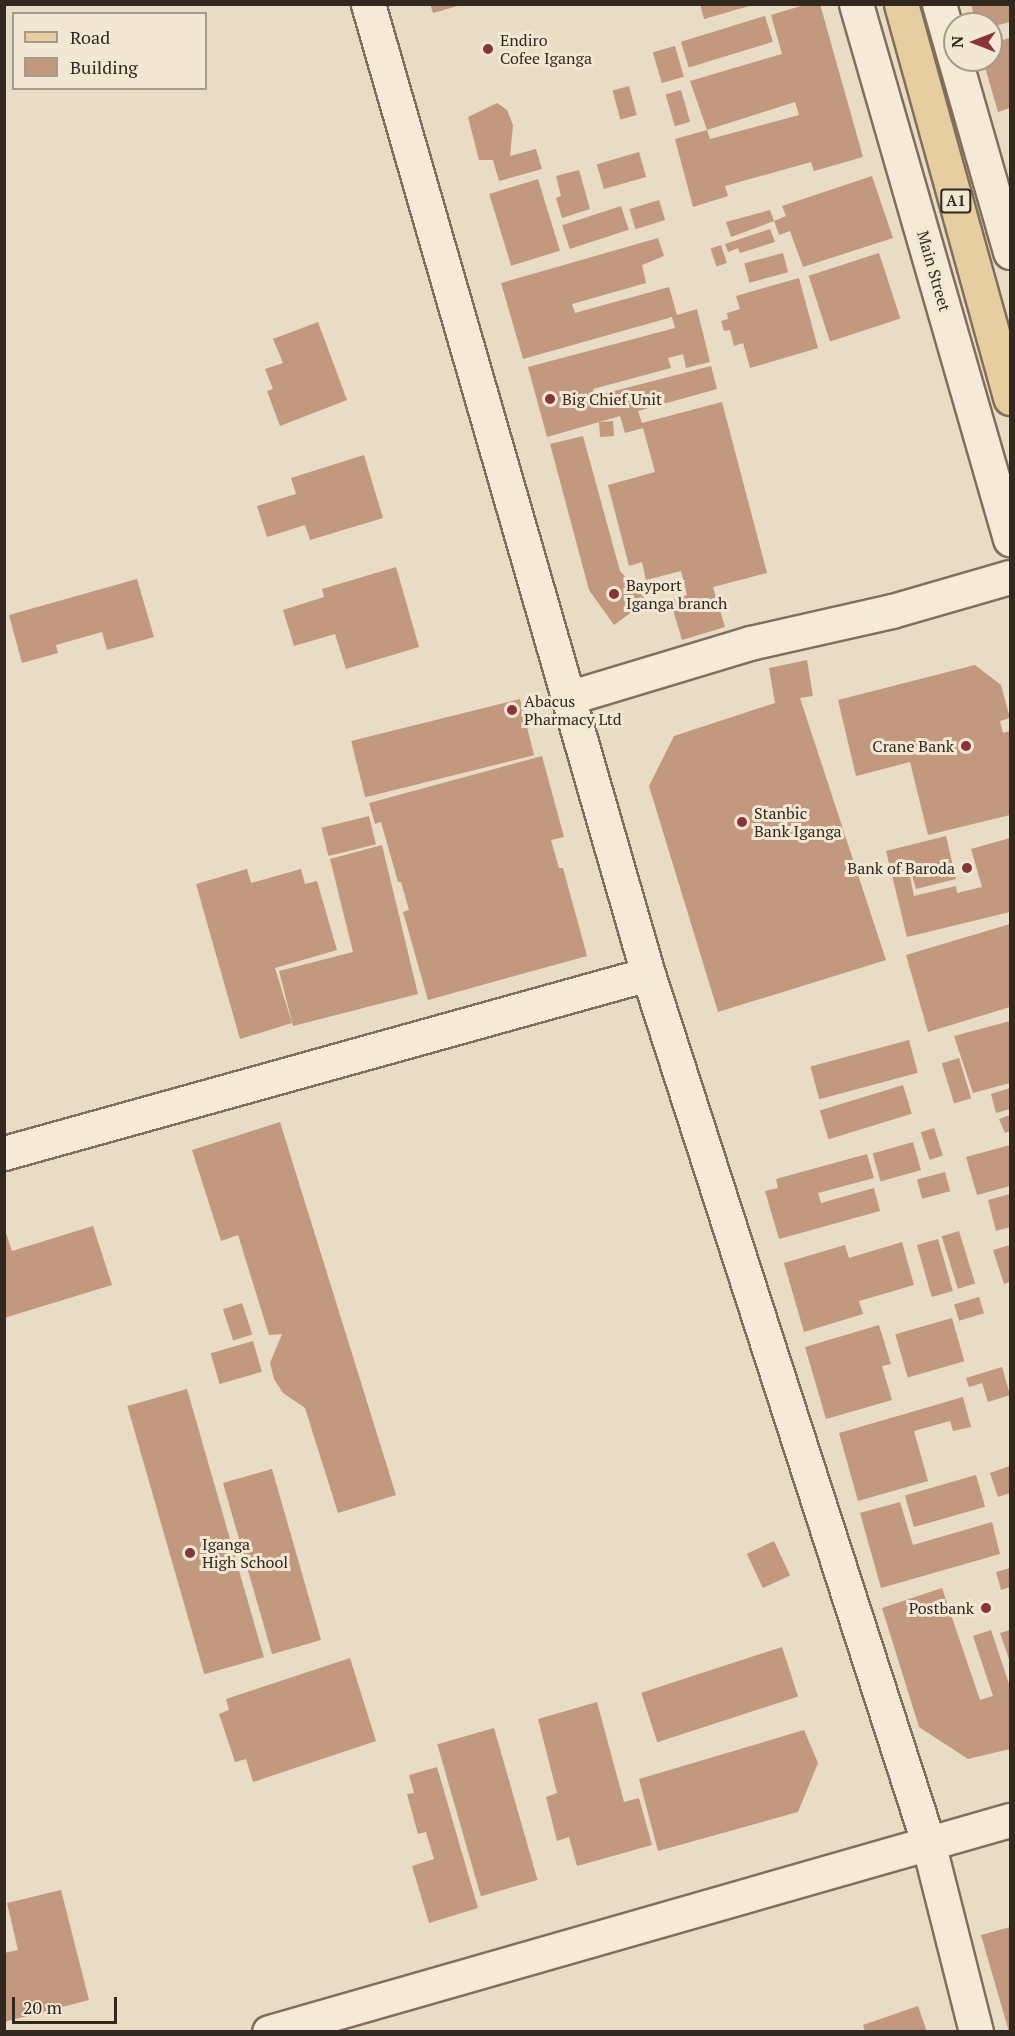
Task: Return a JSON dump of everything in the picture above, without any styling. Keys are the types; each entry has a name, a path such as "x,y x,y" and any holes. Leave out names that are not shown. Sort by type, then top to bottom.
{"main road":[{"name":"A1","path":"901,4 1011,398"}],"street":[{"path":"368,4 571,697 648,974 928,1842 976,2031"},
{"name":"Main Street","path":"856,4 1011,539"},
{"path":"939,4 1011,252"},
{"path":"571,697 750,643 892,611 1011,577"},
{"path":"4,1153 648,974"},
{"path":"269,2031 1011,1820"}],"building":[{"path":"430,4 461,4 461,5 433,13"},
{"path":"700,4 753,4 753,5 704,19"},
{"path":"807,4 820,4 863,157 814,171 811,162 725,186 728,196 693,207 675,139 707,130 690,81 782,54 771,15","holes":["795,102 799,115 710,139 707,130"]},
{"path":"971,4 1010,4 1010,22 1003,24 1003,12 973,12"},
{"path":"765,16 773,42 689,68 681,42"},
{"path":"1010,38 1010,108 998,112 986,72 1003,72 1003,40"},
{"path":"675,46 684,77 662,83 653,52"},
{"path":"629,86 637,115 620,119 613,90"},
{"path":"681,90 690,122 675,126 666,94"},
{"path":"497,103 507,110 513,125 510,156 536,149 542,169 499,181 493,160 479,160 468,117"},
{"path":"639,152 646,177 604,189 597,164"},
{"path":"579,170 590,209 562,218 556,198 561,196 556,176"},
{"path":"872,176 893,238 803,267 790,231 779,235 774,221 786,216 782,206"},
{"path":"538,179 560,251 511,266 489,194"},
{"path":"659,200 665,220 635,229 629,209"},
{"path":"621,206 629,230 570,249 562,225"},
{"path":"770,210 774,221 731,237 726,222"},
{"path":"770,229 775,242 740,253 738,248 728,252 725,244"},
{"path":"658,238 664,256 642,265 646,283 572,304 575,313 669,287 677,315 697,309 710,362 686,368 683,354 668,358 671,368 593,389 595,396 711,366 717,389 638,411 642,423 722,402 767,573 713,587 725,627 682,640 670,600 687,595 681,571 646,580 642,562 629,566 608,485 655,472 643,428 625,433 620,416 547,437 528,367 675,328 672,317 523,359 501,283"},
{"path":"721,245 727,263 716,266 711,248"},
{"path":"783,253 788,272 750,283 744,263"},
{"path":"879,253 900,319 830,341 809,276"},
{"path":"799,278 818,348 750,368 743,343 734,346 730,330 724,331 721,321 728,319 727,313 740,309 736,296"},
{"path":"318,322 347,400 280,426 267,391 273,389 265,369 283,363 273,339"},
{"path":"613,421 614,436 600,437 599,422"},
{"path":"583,436 620,571 647,601 614,625 589,590 550,444"},
{"path":"364,455 383,518 310,540 305,525 267,537 257,506 296,494 291,478"},
{"path":"396,567 419,647 346,669 335,634 294,646 283,610 324,597 322,589"},
{"path":"137,579 154,637 107,650 102,632 56,645 58,653 22,663 9,615"},
{"path":"807,660 813,696 800,698 886,960 718,1012 649,786 674,736 775,703 769,668"},
{"path":"975,665 1001,685 1010,718 1000,721 1003,733 1010,731 1010,815 928,835 910,762 856,776 838,700"},
{"path":"520,699 534,755 365,797 351,741"},
{"path":"542,756 564,837 551,840 559,868 563,868 587,956 428,1000 403,912 409,910 401,882 398,882 381,822 375,824 369,803"},
{"path":"369,816 376,844 328,856 321,828"},
{"path":"946,836 956,879 916,889 911,871 909,872 914,896 956,886 957,893 982,887 971,849 1010,838 1010,912 907,937 886,851"},
{"path":"382,845 418,994 293,1026 279,971 353,952 330,859"},
{"path":"247,869 251,883 301,869 305,884 317,881 337,950 275,968 292,1023 240,1039 196,884"},
{"path":"1010,924 1010,1007 928,1032 906,955"},
{"path":"1010,1021 1010,1083 973,1093 954,1036"},
{"path":"909,1040 918,1073 819,1099 810,1066"},
{"path":"959,1058 971,1098 954,1103 942,1063"},
{"path":"903,1085 912,1114 829,1139 820,1110"},
{"path":"1010,1088 1010,1109 996,1113 991,1094"},
{"path":"1010,1115 1010,1131 1005,1133 999,1119"},
{"path":"280,1122 396,1495 338,1513 305,1408 283,1393 274,1379 270,1363 282,1334 269,1335 238,1235 221,1241 192,1150"},
{"path":"934,1128 943,1156 930,1160 921,1132"},
{"path":"913,1142 921,1170 881,1181 873,1154"},
{"path":"1010,1145 1010,1186 977,1195 966,1157"},
{"path":"867,1154 874,1178 818,1193 821,1203 874,1188 880,1211 779,1239 765,1191 778,1188 776,1179"},
{"path":"945,1172 950,1191 922,1199 917,1180"},
{"path":"1010,1194 1010,1227 996,1231 988,1200"},
{"path":"93,1226 112,1285 4,1318 4,1227 12,1251"},
{"path":"959,1231 975,1284 958,1289 942,1236"},
{"path":"938,1239 953,1291 932,1297 917,1245"},
{"path":"902,1242 914,1285 859,1301 863,1314 804,1332 784,1263 845,1245 849,1258"},
{"path":"1010,1245 1010,1282 1004,1284 993,1250"},
{"path":"979,1297 984,1313 959,1321 954,1305"},
{"path":"242,1303 252,1334 233,1341 223,1309"},
{"path":"952,1318 964,1361 908,1378 895,1334"},
{"path":"879,1325 891,1364 882,1366 892,1400 826,1419 805,1347"},
{"path":"253,1341 262,1372 220,1384 211,1353"},
{"path":"1002,1367 1010,1395 988,1402 982,1383 969,1387 966,1378"},
{"path":"187,1389 264,1657 204,1674 127,1406"},
{"path":"963,1397 971,1427 953,1431 950,1421 914,1431 928,1481 858,1501 839,1433"},
{"path":"1010,1466 1010,1493 998,1497 990,1473"},
{"path":"272,1469 321,1640 272,1654 223,1483"},
{"path":"976,1475 985,1507 914,1527 905,1495"},
{"path":"900,1502 913,1545 992,1522 1000,1554 881,1588 860,1513"},
{"path":"774,1541 790,1575 763,1588 747,1554"},
{"path":"1010,1568 1010,1587 1001,1590 996,1572"},
{"path":"942,1588 980,1700 993,1696 973,1636 991,1630 1010,1687 1010,1749 968,1759 919,1727 882,1608"},
{"path":"1010,1630 1010,1662 1000,1633"},
{"path":"782,1647 798,1696 657,1742 641,1693"},
{"path":"350,1658 376,1741 253,1782 246,1759 235,1762 219,1714 229,1710 226,1699"},
{"path":"597,1702 624,1802 639,1798 652,1845 577,1866 569,1837 557,1841 546,1797 557,1793 538,1719"},
{"path":"494,1728 538,1880 481,1896 437,1744"},
{"path":"804,1730 818,1763 798,1812 658,1851 639,1779"},
{"path":"437,1767 478,1908 429,1923 412,1866 434,1859 426,1832 418,1834 407,1794 414,1793 409,1775"},
{"path":"61,1890 89,2000 4,2022 4,1953 18,1950 7,1903"},
{"path":"1010,1927 1010,2032 1009,2032 981,1935"},
{"path":"918,2006 927,2032 865,2032 863,2025"}],"place":[{"name":"Endiro Cofee Iganga","path":"488,49"},
{"name":"Big Chief Unit","path":"550,399"},
{"name":"Bayport Iganga branch","path":"614,594"},
{"name":"Abacus Pharmacy Ltd","path":"512,710"},
{"name":"Crane Bank","path":"966,746"},
{"name":"Stanbic Bank Iganga","path":"742,822"},
{"name":"Bank of Baroda","path":"967,868"},
{"name":"Iganga High School","path":"190,1553"},
{"name":"Postbank","path":"986,1608"}]}
